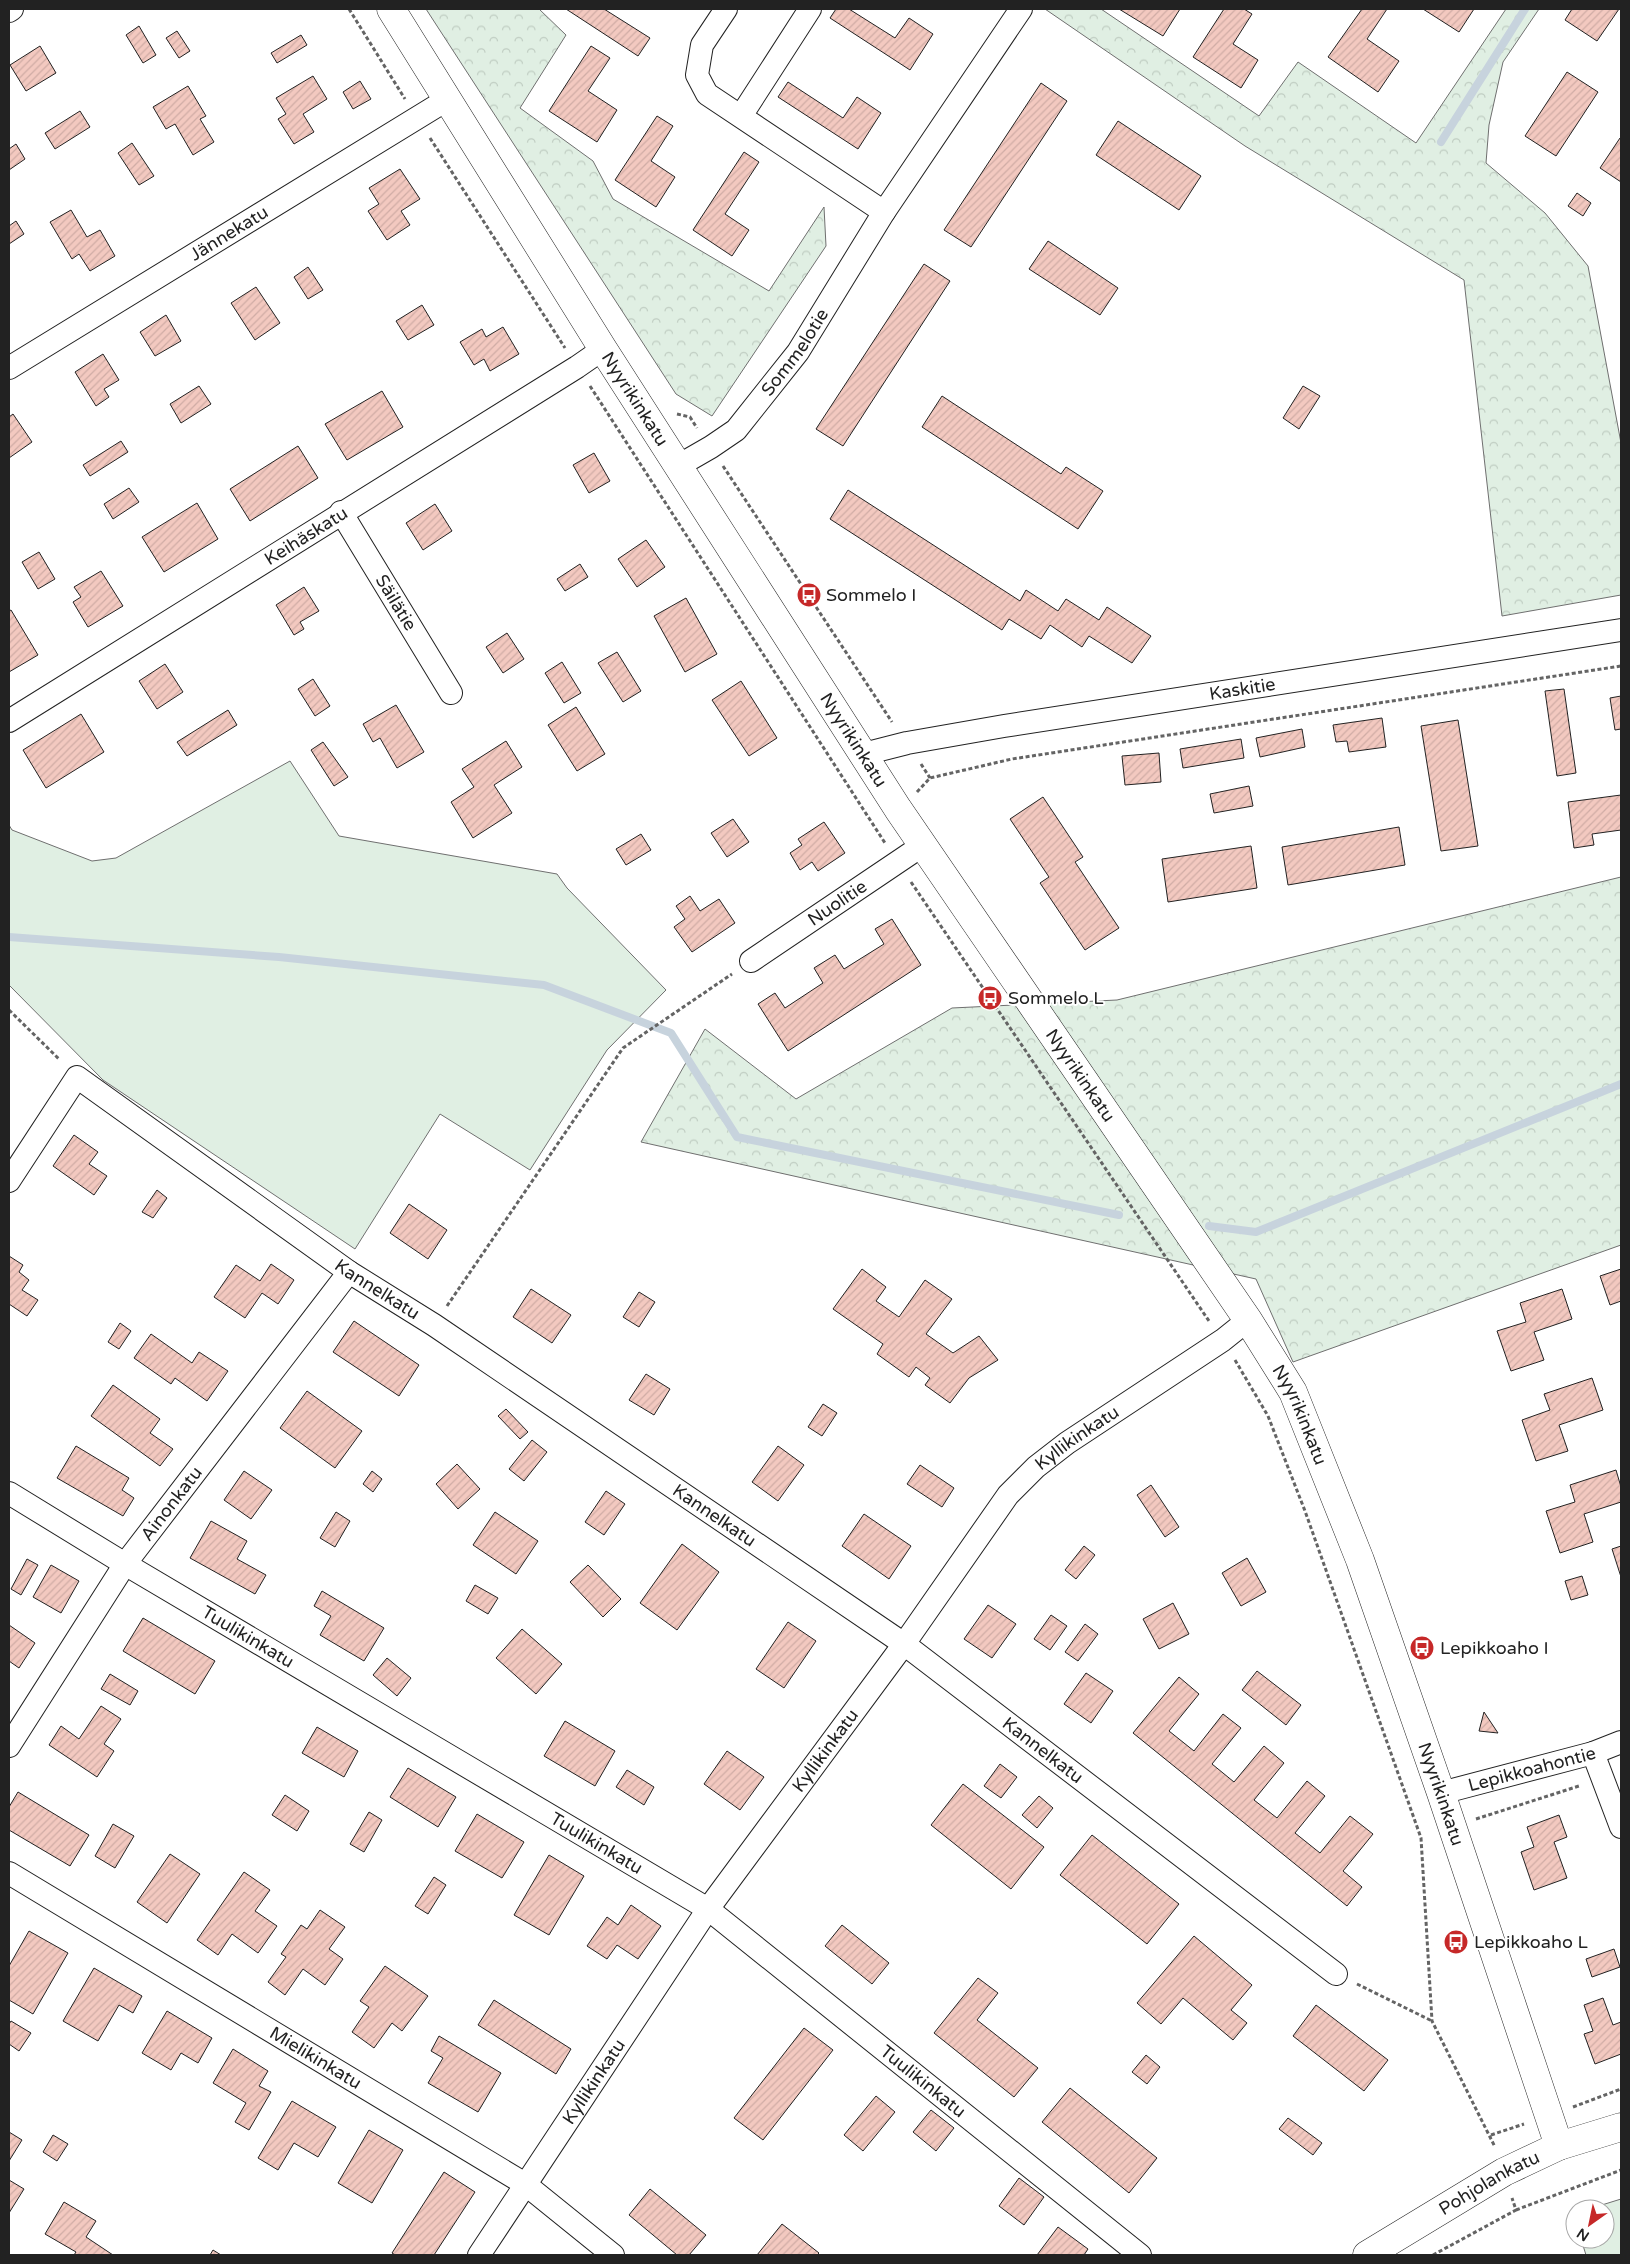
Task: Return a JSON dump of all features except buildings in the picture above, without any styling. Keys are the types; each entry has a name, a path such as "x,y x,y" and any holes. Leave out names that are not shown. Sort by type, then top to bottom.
{"street":[{"name":"Nyyrikinkatu","path":"390,9 603,349 898,809 1248,1320 1293,1392 1360,1560 1441,1793 1559,2146"},
{"path":"726,9 702,45 697,75 707,94 884,212"},
{"path":"741,116 810,9"},
{"name":"Sommelotie","path":"678,466 711,448 736,430 798,352 884,212 1021,9"},
{"name":"Jännekatu","path":"9,368 448,99"},
{"name":"Keihäskatu","path":"9,721 603,349"},
{"name":"Säilätie","path":"341,512 451,693"},
{"name":"Kaskitie","path":"864,754 907,743 1023,722 1621,630"},
{"name":"Nuolitie","path":"752,961 924,846"},
{"path":"9,1181 77,1077"},
{"name":"Kannelkatu","path":"77,1077 349,1272 434,1325 904,1644 1336,1974"},
{"name":"Ainonkatu","path":"9,1746 125,1564 349,1272"},
{"name":"Kyllikinkatu","path":"479,2255 708,1909 904,1644 1008,1495 1036,1467 1067,1443 1223,1340 1248,1320"},
{"name":"Tuulikinkatu","path":"9,1493 125,1564 708,1909 1140,2255"},
{"name":"Lepikkoahontie","path":"1441,1793 1593,1753 1621,1742"},
{"path":"1593,1753 1621,1827"},
{"name":"Mielikinkatu","path":"9,1873 525,2184 613,2255"},
{"name":"Pohjolankatu","path":"1367,2255 1504,2172 1559,2146 1621,2127"}],"path":[{"path":"349,9 577,367 877,831 1223,1340 1268,1416 1305,1511 1421,1838 1432,2021 1490,2135 1516,2210"},
{"path":"711,448 930,778"},
{"path":"877,831 930,778 1012,759 1621,666"},
{"path":"434,1325 623,1048 752,961"},
{"path":"9,1010 77,1077"},
{"path":"1421,1838 1602,1779"},
{"path":"1336,1974 1432,2021"},
{"path":"1433,2255 1516,2210 1621,2170"}],"green space":[{"path":"426,9 539,9 566,35 520,108 593,161 613,199 769,291 824,207 826,246 712,416 676,394"},
{"path":"1045,9 1101,9 1259,116 1298,62 1416,143 1506,9 1539,9 1503,62 1489,125 1486,163 1545,213 1588,266 1621,443 1621,595 1502,616 1464,280 1245,146"},
{"path":"290,761 339,836 557,874 567,888 666,990 607,1050 530,1170 440,1114 355,1249 103,1080 9,985 9,825 12,830 92,861 116,858"},
{"path":"1621,877 1621,1245 1293,1362 1256,1279 641,1142 705,1029 796,1099 952,1008 1117,1000"},
{"path":"1621,2199 1621,2255 1586,2255 1584,2249 1615,2249 1615,2201"}],"waterway":[{"path":"1441,142 1525,9"},
{"path":"9,937 279,957 544,985 671,1033 737,1137 1119,1215"},
{"path":"1209,1226 1256,1232 1621,1084"}],"place":[{"name":"Sommelo I","path":"809,595"},
{"name":"Sommelo L","path":"990,998"},
{"name":"Lepikkoaho I","path":"1422,1648"},
{"name":"Lepikkoaho L","path":"1456,1942"}]}
